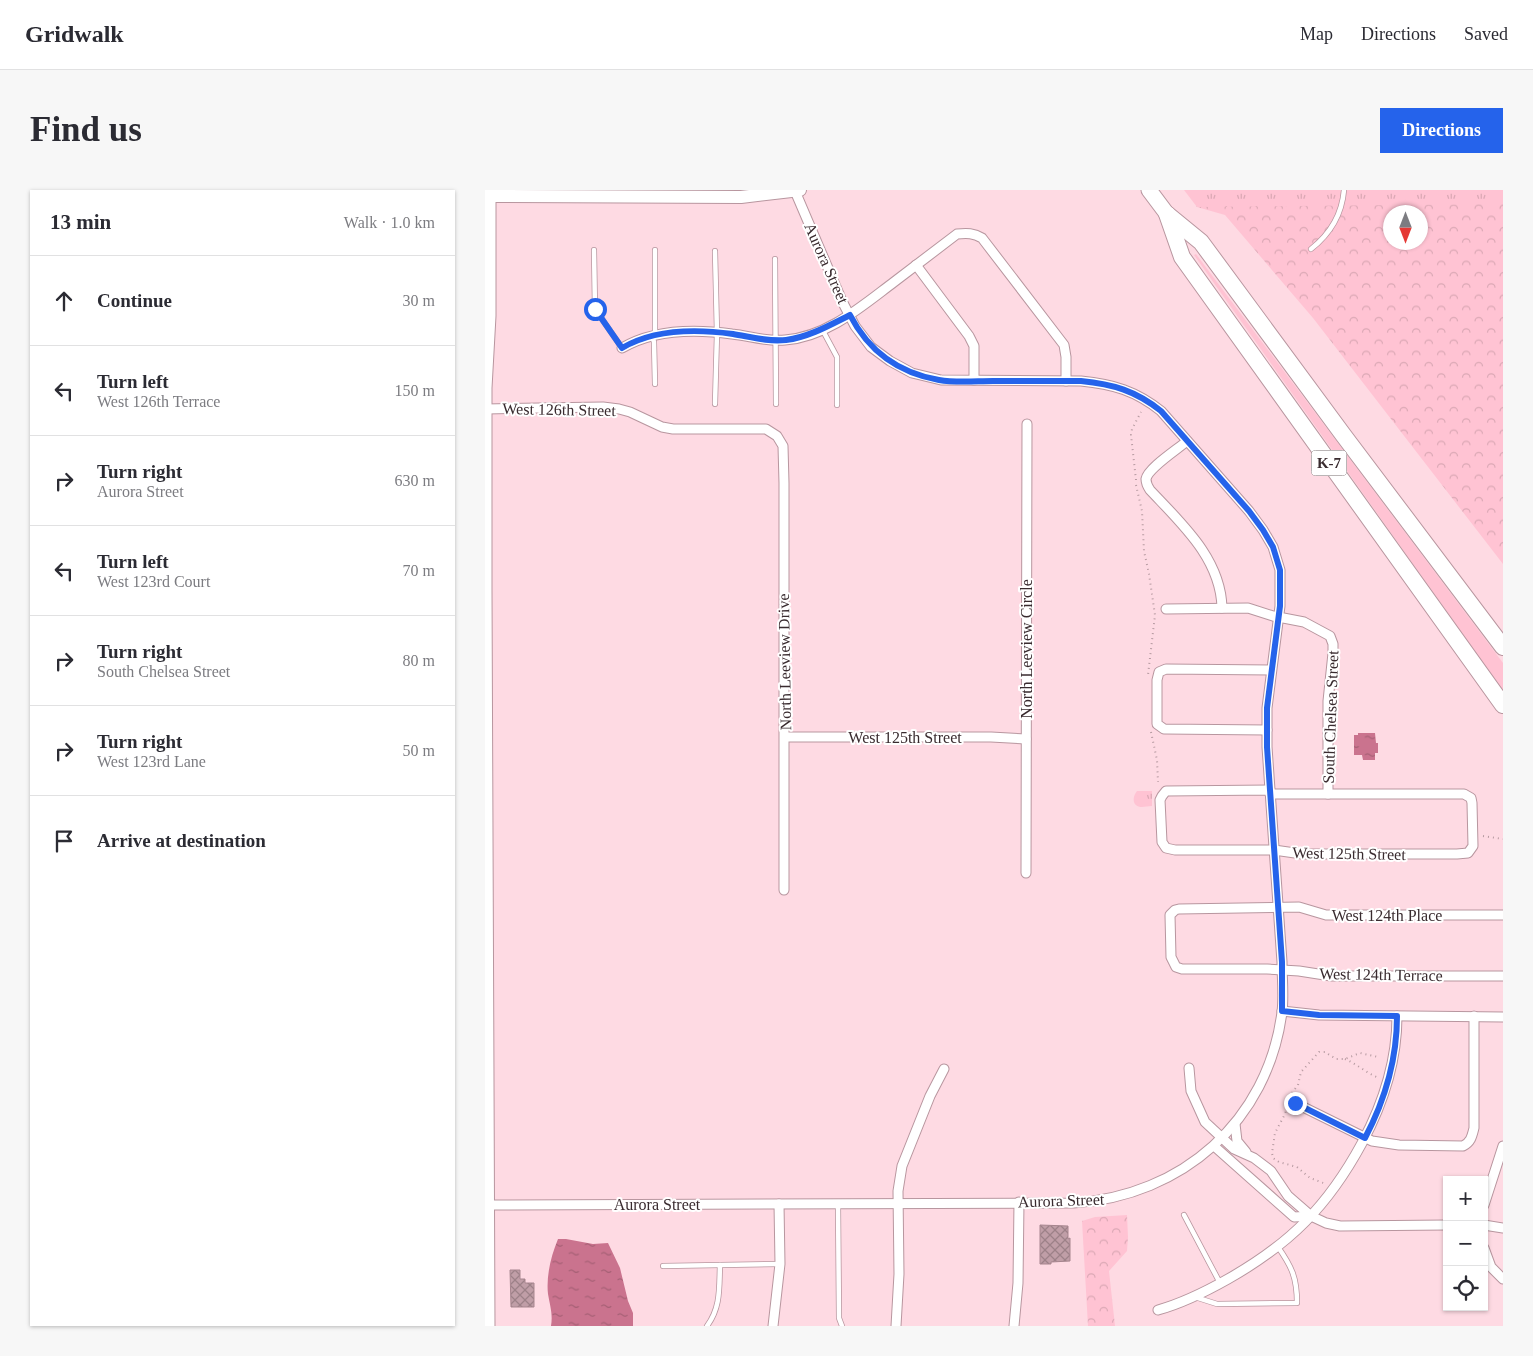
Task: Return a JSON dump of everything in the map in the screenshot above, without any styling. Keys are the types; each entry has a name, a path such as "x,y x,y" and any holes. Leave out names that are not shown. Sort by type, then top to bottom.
{"highway":[{"name":"K-7","path":"1149,190 1167,214 1201,242 1503,647"},
{"name":"K-7","path":"1167,214 1182,257 1503,705"}],"main road":[{"path":"488,194 741,197 796,190"}],"street":[{"name":"Aurora Street","path":"487,1205 1074,1203 1120,1197 1145,1189 1169,1178 1192,1163 1222,1139 1235,1124 1263,1081 1272,1054 1282,1011 1282,970 1267,730 1267,708 1281,596 1280,570 1273,547 1249,511 1161,411 1146,399 1105,383 941,380 912,373 890,362 871,347 855,326 796,190"},
{"path":"488,194 490,316 486,409 485,607 489,1326"},
{"path":"622,348 633,341 653,335 675,332 717,333 775,340 786,340 803,336 850,315 957,234 967,233 975,234 982,238 1064,345 1066,381"},
{"path":"916,265 969,336 974,346 974,380"},
{"name":"West 126th Street","path":"486,409 603,408 630,412 662,427 673,429 752,428 766,429 777,436"},
{"name":"North Leeview Circle","path":"1026,873 1027,424"},
{"name":"North Leeview Drive","path":"777,436 783,446 784,474 784,890"},
{"path":"1187,441 1151,471 1146,480 1151,490 1203,549 1220,586 1222,608"},
{"name":"South Chelsea Street","path":"1166,609 1249,608 1304,622 1330,636 1333,644 1328,701 1329,794"},
{"path":"1267,730 1164,729 1157,724 1157,675 1161,670 1166,669 1271,670"},
{"name":"West 125th Street","path":"785,737 991,737 1025,739"},
{"name":"West 125th Street","path":"1270,792 1170,790 1163,794 1161,800 1163,845 1170,850 1274,850 1302,854 1465,854 1473,846 1473,809 1471,798 1468,795 1454,793 1329,794"},
{"path":"1270,792 1329,794"},
{"name":"West 124th Place","path":"1173,961 1170,915 1175,910 1299,907 1326,915 1503,915"},
{"name":"West 124th Terrace","path":"1173,961 1176,967 1181,969 1282,970 1331,976 1503,976"},
{"path":"1282,1011 1319,1015 1503,1017"},
{"path":"1158,1310 1194,1297 1258,1262 1278,1247 1311,1216 1338,1183 1365,1138 1381,1102 1397,1039 1397,1016"},
{"path":"1295,1103 1365,1138 1377,1142 1399,1145 1463,1146 1468,1144 1472,1138 1473,1128 1474,1016"},
{"path":"1189,1068 1191,1091 1205,1122 1234,1148 1271,1171 1289,1196 1311,1216 1326,1223 1341,1226 1443,1225"},
{"path":"896,1326 899,1274 899,1183 902,1166 930,1096 945,1069"},
{"path":"1235,1124 1237,1141 1248,1155"},
{"path":"1214,1146 1294,1217 1311,1216"},
{"path":"1488,1192 1503,1146"},
{"path":"1014,1326 1018,1283 1019,1202"},
{"path":"773,1326 780,1264 779,1204"},
{"path":"1488,1226 1503,1228"},
{"path":"1488,1259 1491,1267 1503,1279"}],"lane":[{"path":"1311,249 1320,242 1334,224 1343,201 1344,190"},
{"path":"594,250 595,309 622,348"},
{"path":"655,250 653,335 655,384"},
{"path":"715,251 717,333 715,404"},
{"path":"775,259 776,404"},
{"path":"822,329 837,357 837,404"},
{"path":"838,1203 839,1318 842,1326"},
{"path":"1184,1215 1220,1284"},
{"path":"1194,1297 1217,1304 1297,1303 1296,1282 1293,1271 1278,1247"},
{"path":"663,1266 780,1264"},
{"path":"707,1326 718,1305 720,1265"}],"path":[{"path":"1141,412 1132,429 1131,441 1136,488 1142,511 1144,551 1155,605 1147,671 1148,679"},
{"path":"1150,729 1157,760 1158,782"},
{"path":"1479,836 1503,839"},
{"path":"1345,1059 1381,1079"}],"green space":[{"path":"1184,190 1503,190 1503,204 1197,207"},
{"path":"1191,190 1503,190 1503,564 1313,318 1225,215 1197,207"},
{"path":"1196,254 1503,663 1503,691 1194,255"},
{"path":"1137,791 1152,791 1152,806 1139,807 1135,804 1134,799"},
{"path":"1127,1215 1127,1251 1109,1271 1115,1326 1088,1326 1082,1221 1095,1217"}],"water":[{"path":"1358,733 1375,733 1378,753 1375,753 1375,760 1363,760 1362,755 1354,755 1354,735 1358,735"},
{"path":"558,1239 593,1244 608,1243 620,1268 633,1313 633,1326 551,1326 548,1273"}],"building":[{"path":"1040,1225 1068,1226 1070,1261 1040,1264"},
{"path":"510,1270 520,1270 520,1279 525,1279 525,1283 534,1283 534,1307 511,1307"}],"route":[{"path":"595,309 622,348 633,341 675,332 734,334 753,338 786,340 824,329 850,315 855,326 871,347 890,362 912,373 941,380 1081,381 1105,383 1146,399 1161,411 1249,511 1273,547 1280,570 1281,596 1267,708 1267,747 1282,962 1282,1011 1319,1015 1397,1016 1397,1039 1394,1057 1381,1102 1365,1138 1295,1103"}]}
